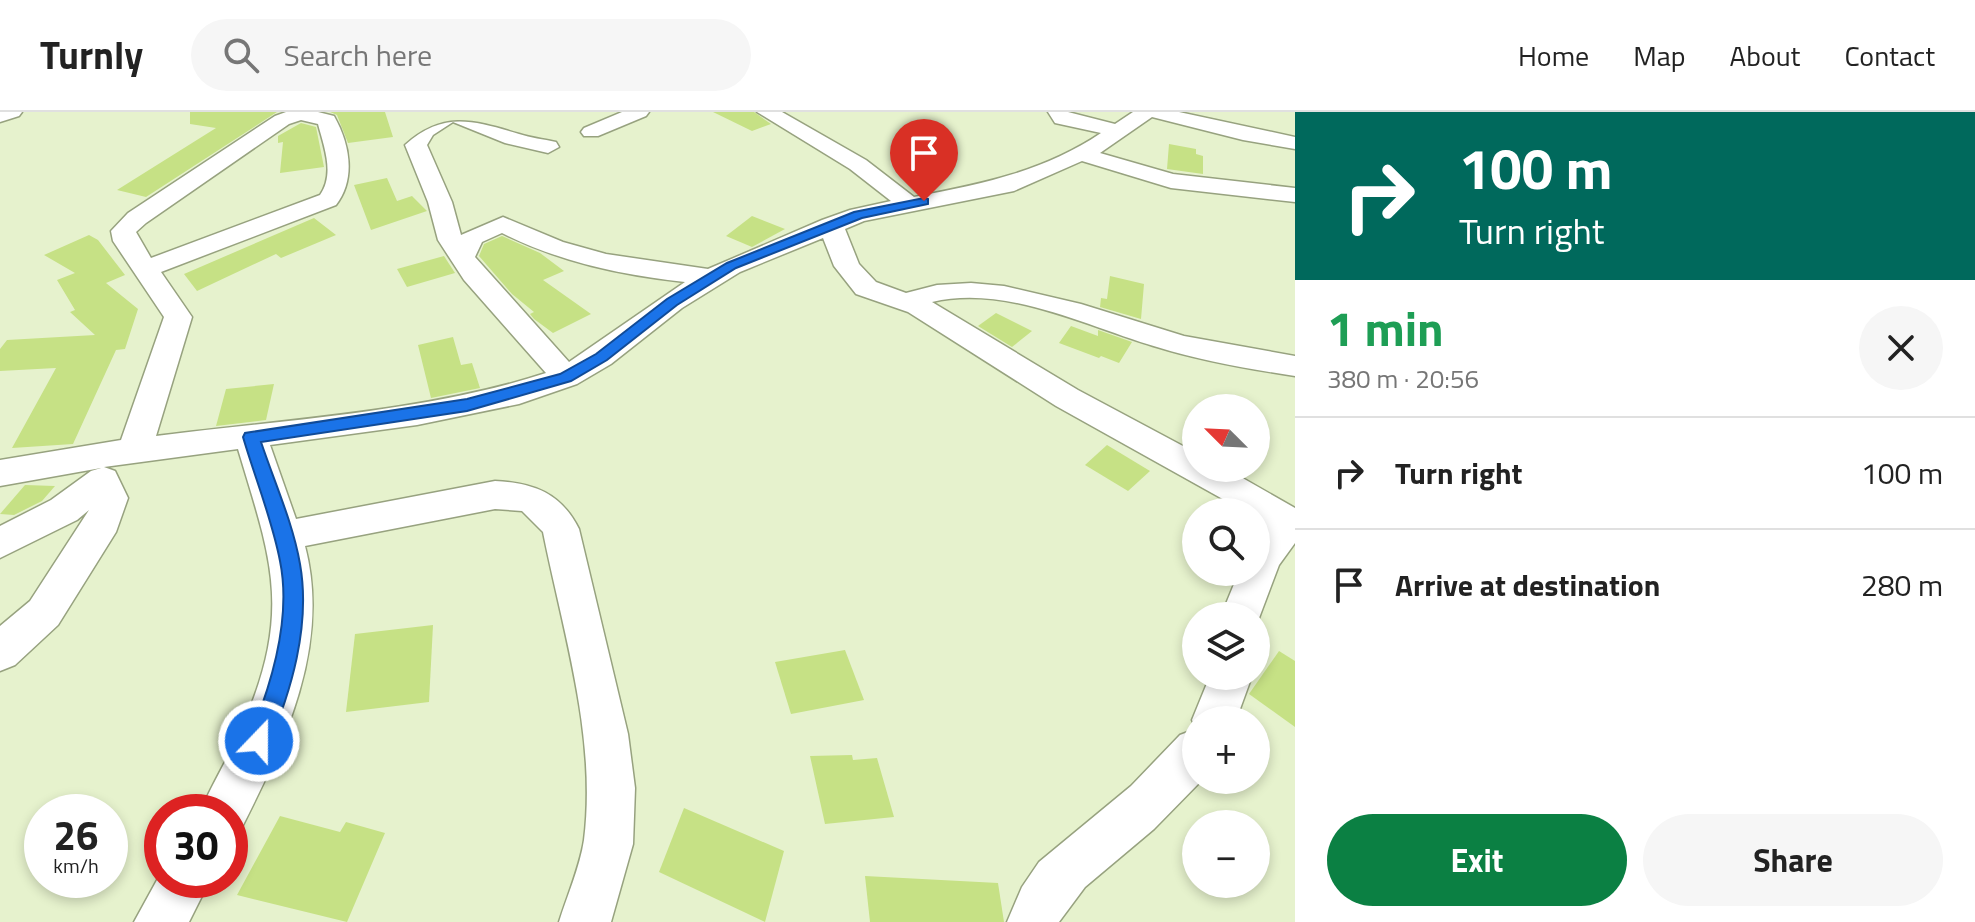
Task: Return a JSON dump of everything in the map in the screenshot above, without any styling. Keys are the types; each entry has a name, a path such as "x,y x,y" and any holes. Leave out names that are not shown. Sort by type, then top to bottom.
{"street":[{"path":"0,116 12,112"},
{"path":"591,132 639,112"},
{"path":"767,112 861,166 887,183 908,204"},
{"path":"1058,112 1062,119 1117,130"},
{"path":"0,473 467,405 566,377 601,357 672,302 731,266 858,215 1006,186 1080,154 1146,112"},
{"path":"1155,112 1243,134 1295,143"},
{"path":"134,452 178,317 126,241 125,227 282,120 300,113 327,120 340,175 332,196 312,208 146,269"},
{"path":"548,147 512,139 453,113 425,131 416,145 440,202 450,240 566,377"},
{"path":"1080,154 1171,181 1295,195"},
{"path":"462,257 472,237 503,224 571,255 640,271 711,277"},
{"path":"831,225 854,278 879,294 905,301 933,314 1116,426 1235,488 1292,525 1263,559 1246,602"},
{"path":"905,301 946,291 1003,295 1208,352 1295,366"},
{"path":"234,794 276,700 294,594 283,536 251,437"},
{"path":"0,543 64,510 103,480 110,498 103,522 44,613 0,652"},
{"path":"283,536 495,495 538,501 551,512 561,529 606,734 612,788 608,844 585,922"},
{"path":"1033,922 1045,893 1062,872 1174,780 1182,769"},
{"path":"160,922 174,898"}],"building":[{"path":"190,112 277,112 146,197 117,190 216,128 190,124"},
{"path":"330,112 385,112 393,137 348,143 337,115"},
{"path":"713,112 754,112 771,124 752,131"},
{"path":"301,123 316,127 324,167 280,173 283,142 278,143 278,136"},
{"path":"1169,144 1196,149 1196,154 1203,156 1203,174 1167,169"},
{"path":"387,178 397,201 412,196 427,211 371,230 354,185"},
{"path":"752,216 785,229 752,247 726,236"},
{"path":"314,218 336,235 281,258 276,254 197,291 184,274"},
{"path":"89,235 98,240 125,275 106,283 138,309 125,349 116,350 73,444 12,448 56,368 0,371 0,349 7,340 95,335 70,312 75,310 57,280 75,273 44,255"},
{"path":"502,236 540,253 564,271 543,280 591,314 553,333 534,319 530,314 534,312 512,294 479,256 484,244"},
{"path":"444,256 455,273 407,287 397,269"},
{"path":"1110,276 1144,284 1141,319 1100,307 1101,298 1107,299"},
{"path":"996,313 1032,331 1012,347 978,326"},
{"path":"1071,326 1098,336 1098,330 1132,342 1119,363 1101,356 1099,358 1059,343"},
{"path":"453,337 461,365 472,363 480,388 431,398 418,345"},
{"path":"274,384 266,420 216,426 226,389"},
{"path":"1107,445 1150,471 1128,491 1085,465"},
{"path":"25,485 55,486 42,501 14,515 0,514"},
{"path":"433,625 429,702 346,712 355,634"},
{"path":"845,650 864,700 791,714 775,662"},
{"path":"1279,651 1295,661 1295,727 1270,706 1249,694 1252,690 1270,690 1270,664"},
{"path":"852,755 853,760 877,758 894,817 825,824 810,756"},
{"path":"684,808 784,851 765,922 659,872"},
{"path":"280,816 340,832 346,822 385,833 347,922 248,898 248,875"},
{"path":"865,876 998,883 1004,922 870,922"}],"route":[{"path":"259,741 276,700 288,645 294,594 290,561 251,437 467,405 519,393 566,377 637,332 672,302 731,266 858,215 924,201"}]}
